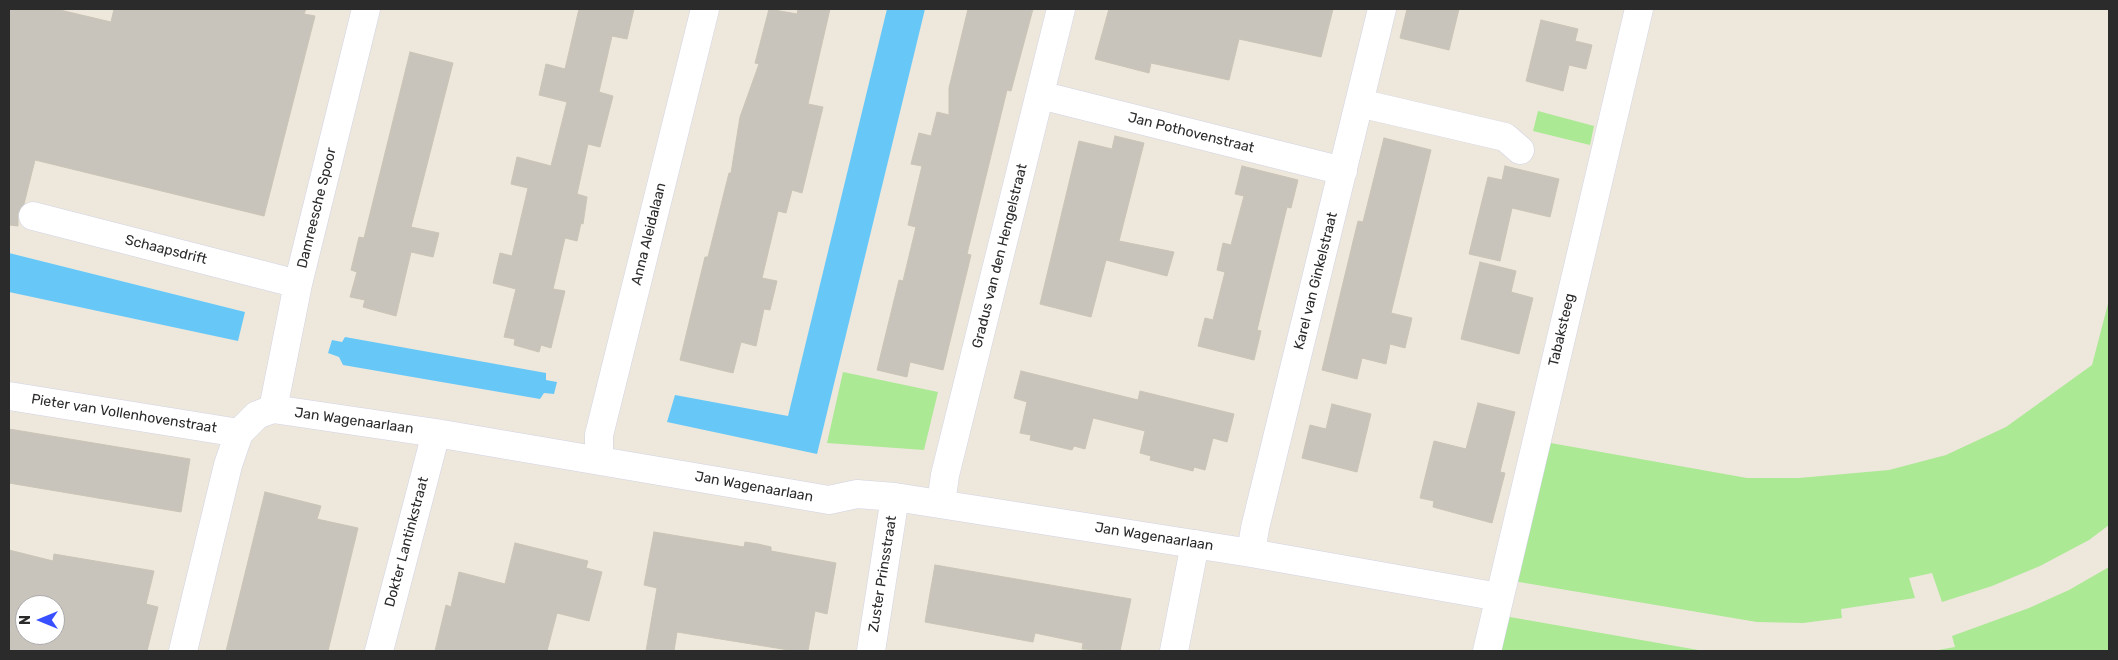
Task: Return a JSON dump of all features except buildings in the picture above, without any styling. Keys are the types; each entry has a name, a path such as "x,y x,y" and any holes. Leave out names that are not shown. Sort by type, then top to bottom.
{"street":[{"name":"Damreesche Spoor","path":"273,409 298,284 366,9"},
{"name":"Anna Aleidalaan","path":"599,460 599,435 705,9"},
{"name":"Gradus van den Hengelstraat","path":"941,504 945,475 1061,9"},
{"name":"Karel van Ginkelstraat","path":"1251,553 1255,528 1382,9"},
{"name":"Tabaksteeg","path":"1487,651 1639,9"},
{"name":"Jan Pothovenstraat","path":"1040,94 1343,171"},
{"path":"1360,103 1505,137 1520,150"},
{"name":"Schaapsdrift","path":"34,216 298,284"},
{"name":"Pieter van Vollenhovenstraat","path":"9,396 239,433"},
{"name":"Jan Wagenaarlaan","path":"273,409 436,433 829,500 857,494 895,497 941,504 1251,553 1499,597"},
{"path":"183,651 228,465 239,433 257,415 273,409"},
{"name":"Dokter Lantinkstraat","path":"380,651 436,433"},
{"name":"Zuster Prinsstraat","path":"871,651 895,497"},
{"path":"1174,651 1196,544"}],"green space":[{"path":"1538,111 1594,126 1590,145 1533,131"},
{"path":"2109,300 2109,525 2089,540 2040,566 1992,586 1942,602 1932,573 1909,578 1915,598 1841,609 1842,618 1803,623 1757,622 1513,581 1545,442 1747,478 1799,478 1889,470 1946,455 2006,427 2092,365"},
{"path":"843,372 938,392 924,450 827,443"},
{"path":"2109,567 2109,651 1933,651 1955,647 1952,636 2029,608 2069,590"},
{"path":"1504,616 1704,651 1496,651"}],"water":[{"path":"887,9 925,9 817,454 667,422 675,395 788,416"},
{"path":"9,253 245,312 238,341 9,292"},
{"path":"345,337 546,373 546,380 557,382 554,394 544,393 540,399 343,365 339,357 328,353 332,340 342,342"}]}
